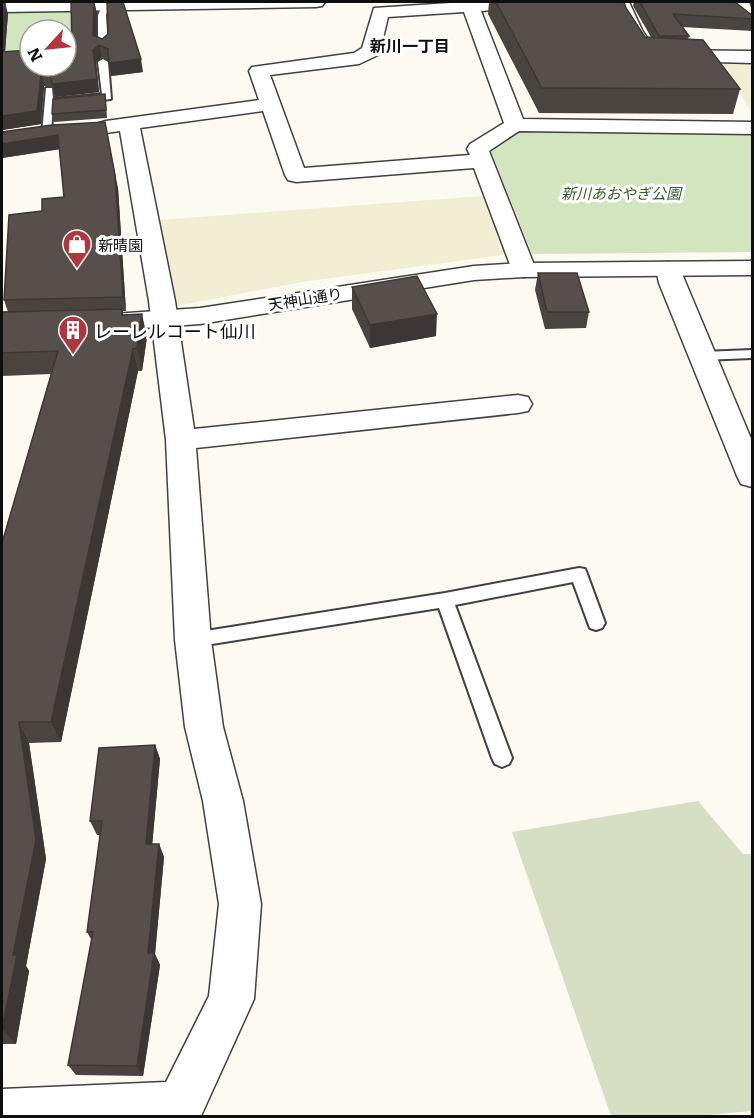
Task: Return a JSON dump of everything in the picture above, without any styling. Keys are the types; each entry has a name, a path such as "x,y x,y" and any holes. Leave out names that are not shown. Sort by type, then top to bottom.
{"street":[{"path":"2,8 108,3 316,2"},
{"path":"481,161 296,175 259,72 358,58 370,51 380,12 406,6 470,6 534,2"},
{"path":"621,2 633,30 649,56 753,57"},
{"path":"470,6 515,124"},
{"path":"55,131 129,125 271,104"},
{"path":"524,270 478,149 515,124 753,128"},
{"path":"2,1113 178,1111 231,999 240,904 223,801 204,727 193,640 181,440 165,320 129,125"},
{"name":"天神山通り","path":"73,324 165,320 447,276 524,270 753,268"},
{"path":"668,269 753,476"},
{"path":"181,440 518,404"}],"lane":[{"path":"103,47 102,15 108,3"},
{"path":"49,102 107,97 104,62"},
{"path":"49,90 55,131"},
{"path":"702,356 753,354"},
{"path":"193,640 445,600 579,574 596,623"},
{"path":"445,600 502,758"}],"shaded area":[{"path":"722,61 752,61 752,114"},
{"path":"483,196 503,255 302,282 176,306 159,220"}],"green space":[{"path":"99,6 96,18 98,49 78,56 78,18 18,18 18,63 2,64 2,9"},
{"name":"新川あおやぎ公園","path":"521,130 752,132 752,252 532,254 490,149"},
{"path":"698,801 743,854 752,854 752,1111 697,1116 611,1116 512,832"}],"building":[{"path":"2,2 5,2 2,37"},
{"path":"71,2 94,2 93,35 102,39 108,34 107,2 123,2 141,59 109,63 108,49 99,45 93,50 97,79 52,84 51,78 78,78 78,18 71,18"},
{"path":"496,2 624,2 645,37 703,40 740,89 542,88"},
{"path":"640,2 735,2 753,16 753,19 673,14 689,36 659,36"},
{"path":"18,51 18,78 41,78 37,111 2,116 2,52"},
{"path":"105,94 106,110 52,114 53,99"},
{"path":"105,122 115,175 123,297 4,300 9,215 42,211 42,199 64,197 58,135 2,144 2,132 52,125"},
{"path":"538,273 577,273 589,312 547,312"},
{"path":"417,276 437,314 370,325 352,287"},
{"path":"122,309 122,315 142,314 137,348 133,349 51,722 19,722 36,840 13,955 17,955 2,1029 2,543 58,351 2,353 2,312"},
{"path":"155,745 146,844 159,844 148,953 154,953 137,1066 68,1065 93,932 87,932 102,821 90,821 99,748"}],"place":[{"name":"新晴園","path":"77,270"},
{"name":"レーレルコート仙川","path":"73,356"}],"district":[{"name":"新川一丁目","path":"410,45"}]}
